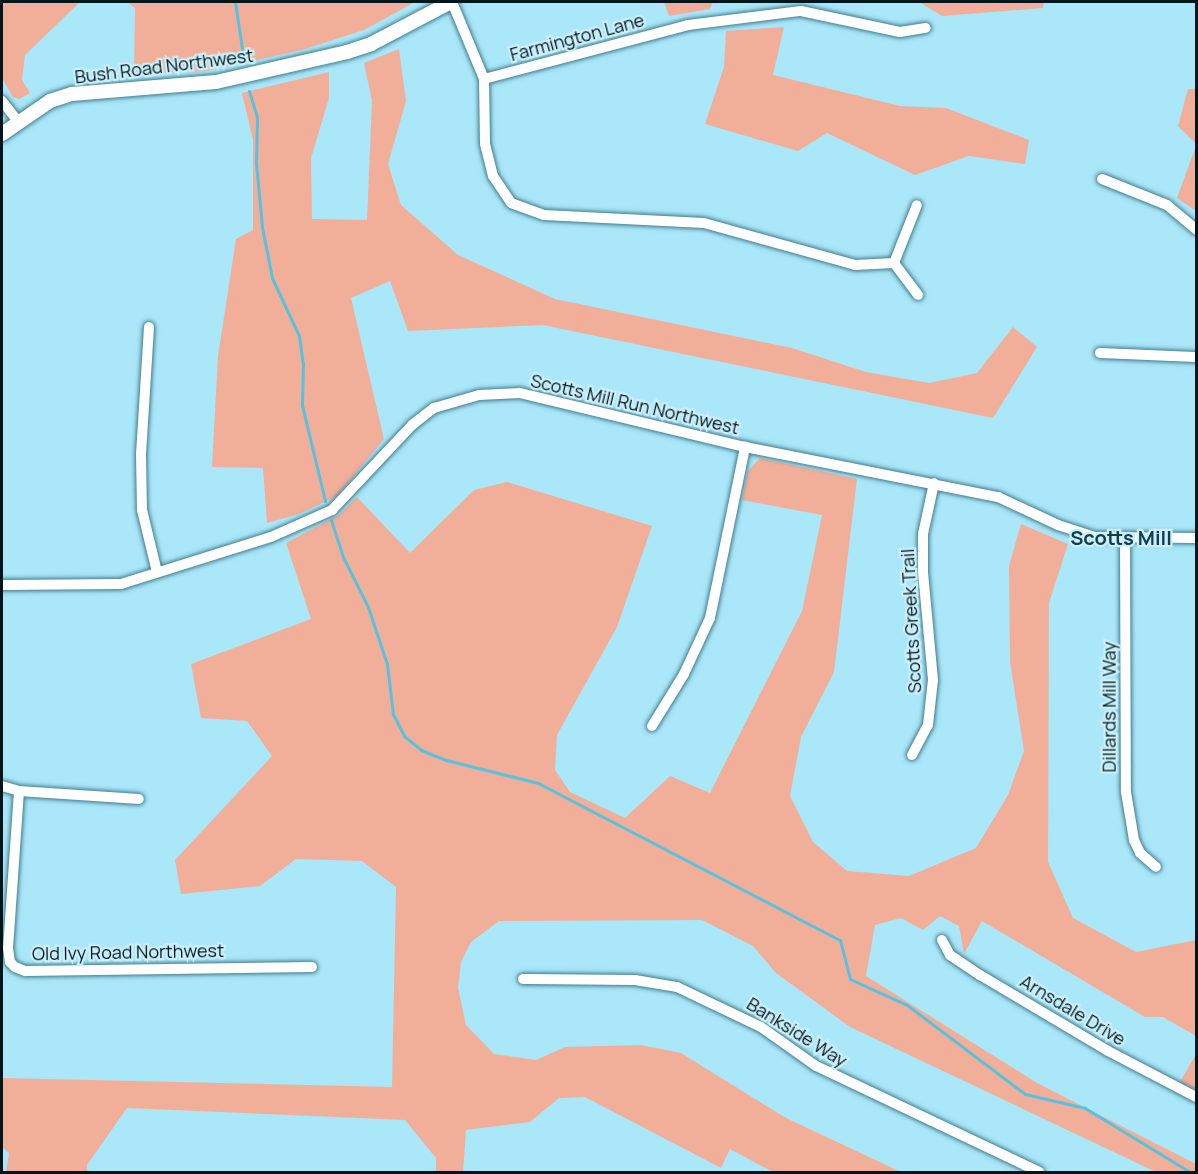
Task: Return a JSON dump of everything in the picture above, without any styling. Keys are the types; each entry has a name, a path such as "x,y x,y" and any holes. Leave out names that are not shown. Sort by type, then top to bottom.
{"street":[{"path":"452,2 484,79 485,144 493,176 511,203 544,214 704,223 855,265 894,263"},
{"name":"Bush Road Northwest","path":"2,134 17,120 50,101 72,94 216,82 311,62 372,44 452,2"},
{"name":"Farmington Lane","path":"484,79 688,26 801,11 900,32 926,28"},
{"path":"2,101 17,120"},
{"path":"1102,179 1167,205 1197,229"},
{"path":"894,263 917,205"},
{"path":"894,263 918,295"},
{"path":"149,327 141,454 142,510 157,572"},
{"path":"1100,353 1197,357"},
{"name":"Scotts Mill Run Northwest","path":"2,585 121,584 314,521 332,510 412,425 434,408 479,396 520,393 745,447 998,497 1058,525 1094,537 1197,538"},
{"path":"652,726 684,674 710,618 745,447"},
{"name":"Scotts Greek Trail","path":"912,755 928,725 933,680 923,563 923,534 934,483"},
{"name":"Dillards Mill Way","path":"1125,537 1125,792 1137,846 1156,867"},
{"path":"2,786 19,791 139,799"},
{"name":"Old Ivy Road Northwest","path":"19,791 8,948 10,962 15,967 24,971 312,967"},
{"name":"Arnsdale Drive","path":"942,940 950,955 980,975 1108,1051 1197,1097"},
{"name":"Bankside Way","path":"523,979 635,980 677,987 761,1026 816,1066 1039,1173"}],"shaded area":[{"path":"2,2 80,2 25,55 22,80 30,93 19,99 13,97 2,78"},
{"path":"127,2 415,2 364,30 302,50 206,71 134,74 135,8"},
{"path":"664,2 713,2 710,9 669,16"},
{"path":"919,2 1044,2 1043,8 942,16"},
{"path":"784,27 773,75 900,106 946,108 1029,140 1025,164 969,156 915,175 827,133 798,151 705,124 724,67 726,31"},
{"path":"399,49 406,101 388,164 401,205 458,255 555,299 792,348 866,372 929,383 977,373 1013,327 1037,347 993,418 543,325 408,331 390,281 351,298 384,439 337,496 299,514 267,523 263,468 212,467 218,356 236,239 253,230 253,140 242,93 329,72 329,98 311,158 312,219 367,220 372,101 364,63"},
{"path":"1188,89 1196,89 1196,144 1178,126"},
{"path":"1196,146 1196,211 1177,198"},
{"path":"760,458 857,479 834,672 801,737 790,796 813,842 847,871 909,876 976,848 1008,795 1024,751 1010,662 1009,566 1021,524 1068,544 1049,603 1048,862 1073,918 1136,952 1196,940 1196,1036 1163,1017 1145,1017 982,921 964,954 959,926 940,916 923,930 901,918 875,925 866,976 1037,1083 1196,1164 1196,1172 1156,1172 850,1027 776,973 753,946 702,920 499,921 471,942 461,962 458,988 466,1025 494,1054 536,1060 565,1047 641,1045 681,1053 786,1118 901,1172 773,1172 730,1149 721,1168 585,1097 559,1098 530,1122 466,1130 463,1172 436,1172 436,1158 405,1120 127,1108 87,1165 87,1172 6,1172 9,1153 2,1147 2,1078 392,1087 396,887 362,861 296,859 260,886 181,894 175,860 272,756 247,721 201,718 191,664 311,619 286,543 339,515 357,497 410,553 474,490 507,482 652,526 617,627 557,735 555,770 570,792 625,818 670,776 710,793 802,611 822,515 742,500 748,471"},
{"path":"1196,1054 1196,1090 1180,1082"}],"waterway":[{"path":"235,2 243,55"},
{"path":"249,91 257,117 256,163 262,227 272,278 299,336 303,363 302,405 325,501"},
{"path":"331,520 343,557 368,607 387,664 393,714 404,736 421,750 446,760 538,783 840,940 850,979 907,1005 1025,1094 1085,1108 1190,1172"}],"district":[{"name":"Scotts Mill","path":"1121,537"}]}
